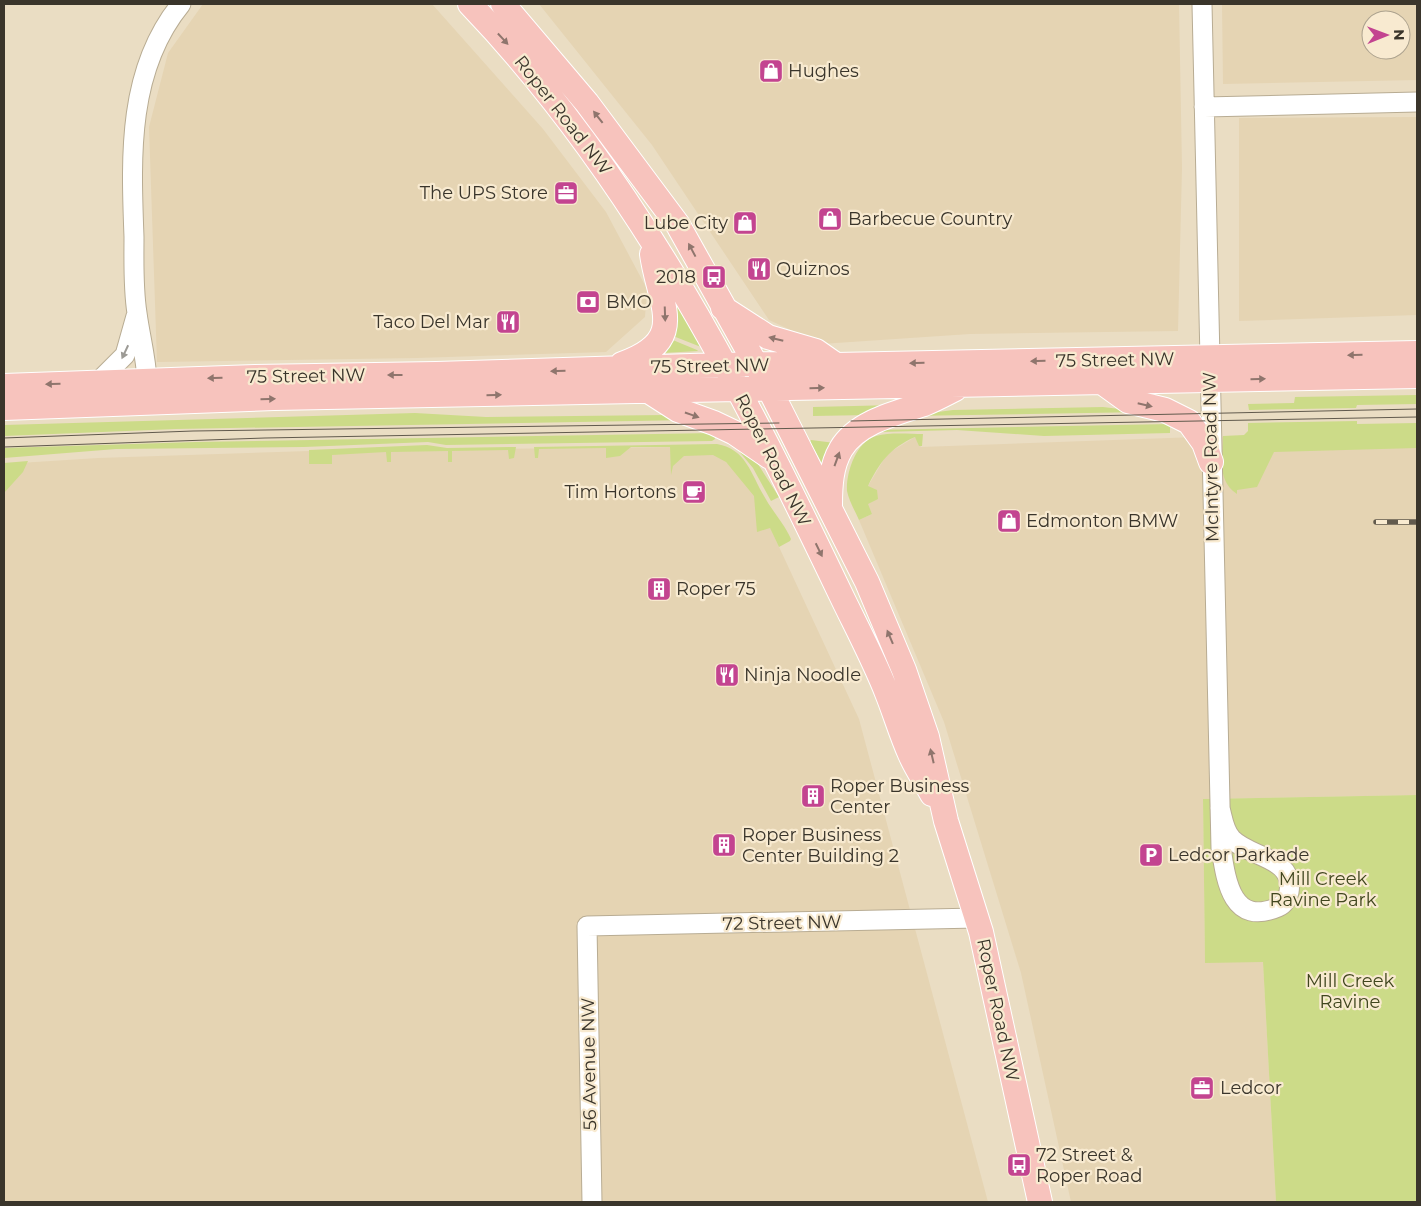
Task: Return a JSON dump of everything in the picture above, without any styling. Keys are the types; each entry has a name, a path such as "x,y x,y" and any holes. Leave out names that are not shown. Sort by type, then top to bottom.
{"main road":[{"name":"Roper Road NW","path":"470,4 521,59 554,99 602,163 648,232 724,365 774,460 883,682 910,754 946,821"},
{"name":"Roper Road NW","path":"503,4 575,89 637,168 678,225 769,388 867,582 907,676 927,737 946,821 977,918 1040,1202"},
{"path":"606,370 645,355 655,347 662,334 665,323 664,305 653,262 648,232"},
{"path":"723,308 768,337 816,350 836,365"},
{"name":"75 Street NW","path":"4,408 132,402 769,388 1103,383 1209,369 1417,353"},
{"name":"75 Street NW","path":"4,386 147,380 606,370 754,364 1209,369 1417,376"},
{"path":"132,402 147,380"},
{"path":"1103,383 1128,401 1166,410 1189,422 1204,443 1211,462"},
{"path":"830,507 830,481 836,458 842,447 853,436 878,420 925,403 962,385"},
{"path":"650,392 678,410 714,423 735,434 774,460"}],"street":[{"path":"147,380 146,358 136,312 132,172 135,115 155,44 181,4"},
{"name":"McIntyre Road NW","path":"1202,4 1211,462 1220,808 1222,858 1232,898 1240,907 1256,912 1269,911 1283,905 1287,899 1289,889 1286,873 1276,862 1247,849 1233,840 1225,829 1220,808"},
{"path":"1204,107 1417,102"},
{"path":"98,382 125,355 136,312"},
{"name":"72 Street NW","path":"587,926 977,918"},
{"name":"56 Avenue NW","path":"587,926 592,1202"}],"shaded area":[{"path":"203,4 432,4 543,129 606,212 647,289 645,317 606,352 417,358 157,362 149,127 168,53"},
{"path":"539,4 1179,4 1182,168 1178,331 970,334 821,344 769,320 652,145"},
{"path":"1222,4 1417,4 1417,80 1223,84"},
{"path":"1417,117 1417,315 1239,321 1239,118"},
{"path":"1417,434 1417,795 1203,799 1205,962 1263,961 1276,1202 1071,1202 1021,973 944,722 859,520 872,514 867,504 868,486 887,454 915,437 921,447 1197,437"},
{"path":"680,447 718,453 754,493 859,719 988,1202 4,1202 4,464 98,458 309,451"}],"green space":[{"path":"667,282 701,347 668,334"},
{"path":"668,338 697,350 698,351 663,353"},
{"path":"1417,395 1417,404 1357,405 1356,408 1249,410 1248,404 1294,403 1295,397"},
{"path":"895,405 869,415 813,416 813,407"},
{"path":"1103,407 1145,412 908,416 953,410"},
{"path":"415,413 486,417 666,415 690,420 176,429 4,436 4,425"},
{"path":"1357,421 1357,424 1417,423 1417,448 1274,452 1257,487 1237,490 1237,494 1226,482 1222,468 1223,436 1244,435 1248,431 1248,423"},
{"path":"1170,424 1170,433 1044,436 957,430 880,432 863,442 855,451 852,450 874,430"},
{"path":"714,433 715,439 712,441 446,445 428,442 304,447 116,449 4,458 4,448 196,442"},
{"path":"923,434 922,446 919,446 915,437 892,451 881,463 868,486 877,490 878,499 868,504 872,514 859,520 847,491 847,483 850,467 863,444 869,439 881,435"},
{"path":"811,440 835,443 824,467 810,442"},
{"path":"717,444 735,451 741,457 788,533 790,541 779,547 770,528 757,532 754,496 726,462 713,455 684,456 673,466 671,475 670,447 631,447 620,456 606,458 606,448 539,449 538,458 535,458 534,447"},
{"path":"427,445 447,448 516,447 514,458 509,459 508,450 452,451 452,462 448,462 448,451 391,452 391,462 387,462 386,452 332,455 332,464 309,464 309,450"},
{"path":"738,450 754,458 779,497 771,501 753,468"},
{"path":"28,461 23,472 4,493 4,463"},
{"name":"Mill Creek Ravine Park","path":"1417,795 1417,1202 1276,1202 1263,962 1205,963 1203,799"}],"tram line":[{"path":"851,421 1417,409"},
{"path":"4,447 265,438 1417,417"},
{"path":"4,438 193,431 779,423"}],"railway":[{"path":"1376,522 1417,522"}],"place":[{"name":"Hughes","path":"771,71"},
{"name":"The UPS Store","path":"566,193"},
{"name":"Barbecue Country","path":"830,219"},
{"name":"Lube City","path":"745,223"},
{"name":"Quiznos","path":"759,269"},
{"name":"2018","path":"714,277"},
{"name":"BMO","path":"588,302"},
{"name":"Taco Del Mar","path":"508,322"},
{"name":"Tim Hortons","path":"694,492"},
{"name":"Edmonton BMW","path":"1009,521"},
{"name":"Roper 75","path":"659,589"},
{"name":"Ninja Noodle","path":"727,675"},
{"name":"Roper Business Center","path":"813,796"},
{"name":"Roper Business Center Building 2","path":"724,845"},
{"name":"Ledcor Parkade","path":"1151,855"},
{"name":"Ledcor","path":"1202,1088"},
{"name":"72 Street & Roper Road","path":"1019,1165"}],"park label":[{"name":"Mill Creek Ravine","path":"1350,991"}]}
